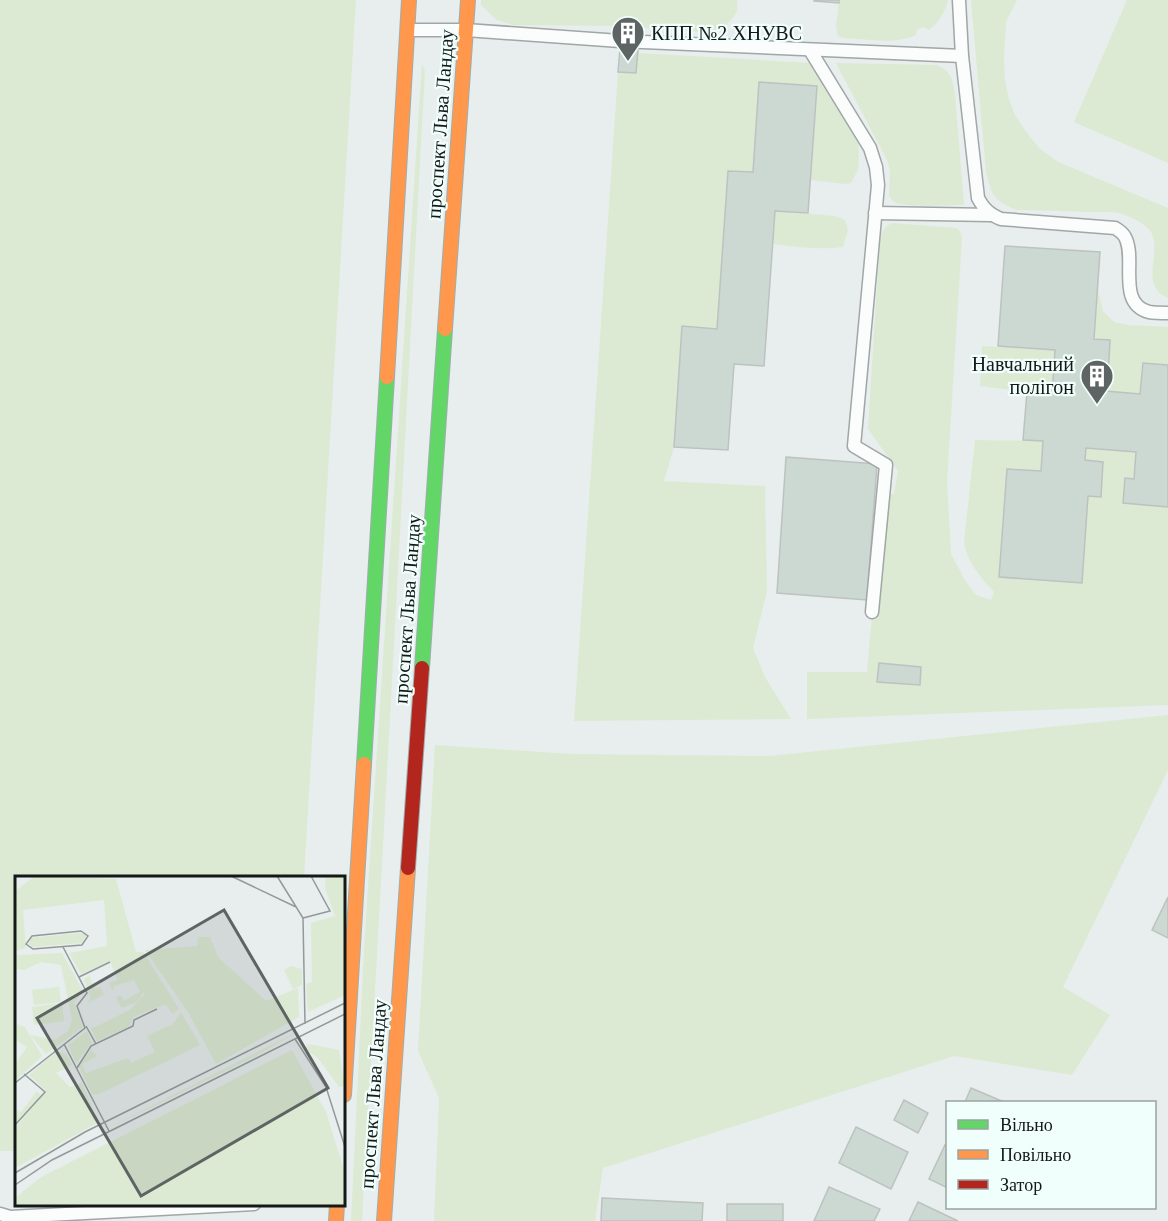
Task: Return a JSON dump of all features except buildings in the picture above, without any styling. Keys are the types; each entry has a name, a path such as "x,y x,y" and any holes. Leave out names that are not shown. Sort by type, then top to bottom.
{"main road":[{"name":"проспект Льва Ландау","path":"345,1078 410,0"},
{"name":"проспект Льва Ландау","path":"384,1221 468,0"},
{"name":"проспект Льва Ландау","path":"336,1221 337,1206"}],"lane":[{"path":"959,0 962,56 978,198 991,215"},
{"path":"408,30 466,30 620,41 962,56"},
{"path":"810,50 870,148 876,167 878,185 854,447 886,465 872,612"},
{"path":"875,213 991,215 1001,219 1115,228 1127,239 1130,289 1133,299 1149,312 1168,313"},
{"path":"0,1214 10,1217 216,1206"}],"green space":[{"path":"0,0 356,0 304,876 15,876 15,1151 0,1151"},
{"path":"481,0 737,0 737,8 730,21 712,33 621,26 513,25 497,20 481,5"},
{"path":"839,0 948,0 936,24 929,30 923,27 917,30 916,35 908,38 880,41 838,36 836,27"},
{"path":"971,0 1017,0 1006,22 1005,81 1015,115 1039,148 1058,162 1168,208 1168,298 1159,293 1154,285 1154,240 1151,232 1136,220 1111,212 1017,210 995,196 986,172"},
{"path":"1127,0 1168,0 1168,163 1074,122"},
{"path":"638,53 812,63 858,139 858,170 851,183 810,180 817,87 759,82 753,172 728,171 717,329 682,327 674,447 664,481 765,486 767,591 753,648 765,677 791,719 574,721 618,72 636,73"},
{"path":"836,63 937,65 948,73 952,79 955,94 964,205 911,205 896,203 892,200 889,196 890,170 887,160"},
{"path":"422,64 425,71 362,1221 351,1221 364,949"},
{"path":"775,211 835,216 845,220 848,230 843,247 817,248 772,244"},
{"path":"892,223 957,228 962,238 947,482 951,554 966,582 976,595 991,600 994,592 971,563 964,542 975,440 1043,441 1041,471 1007,469 1000,577 1082,583 1088,496 1101,496 1103,462 1085,460 1086,448 1136,452 1134,479 1125,478 1123,503 1168,507 1168,705 807,719 807,672 867,672 883,495 894,494 898,471 868,429 880,239 887,226"},
{"path":"1098,290 1103,311 1114,322 1168,327 1168,365 1143,363 1140,394 1094,390 1096,377 1108,378 1110,340 1094,337"},
{"path":"982,346 1055,350 1052,394 980,386"},
{"path":"1168,715 1168,770 1063,987 1110,1015 1072,1075 954,1056 603,1168 595,1221 434,1221 439,1098 418,1051 435,745 572,754 769,756"}],"traffic: fast":[{"path":"422,668 445,329"},
{"path":"364,764 387,377"}],"traffic: slow":[{"path":"387,377 409,0"},
{"path":"445,329 468,0"},
{"path":"345,1078 364,764"},
{"path":"384,1221 408,868"},
{"path":"336,1221 337,1206"}],"traffic: jam":[{"path":"408,868 422,668"}],"place":[{"name":"КПП №2 ХНУВС","path":"628,62"},
{"name":"Навчальний полігон","path":"1097,405"}]}
